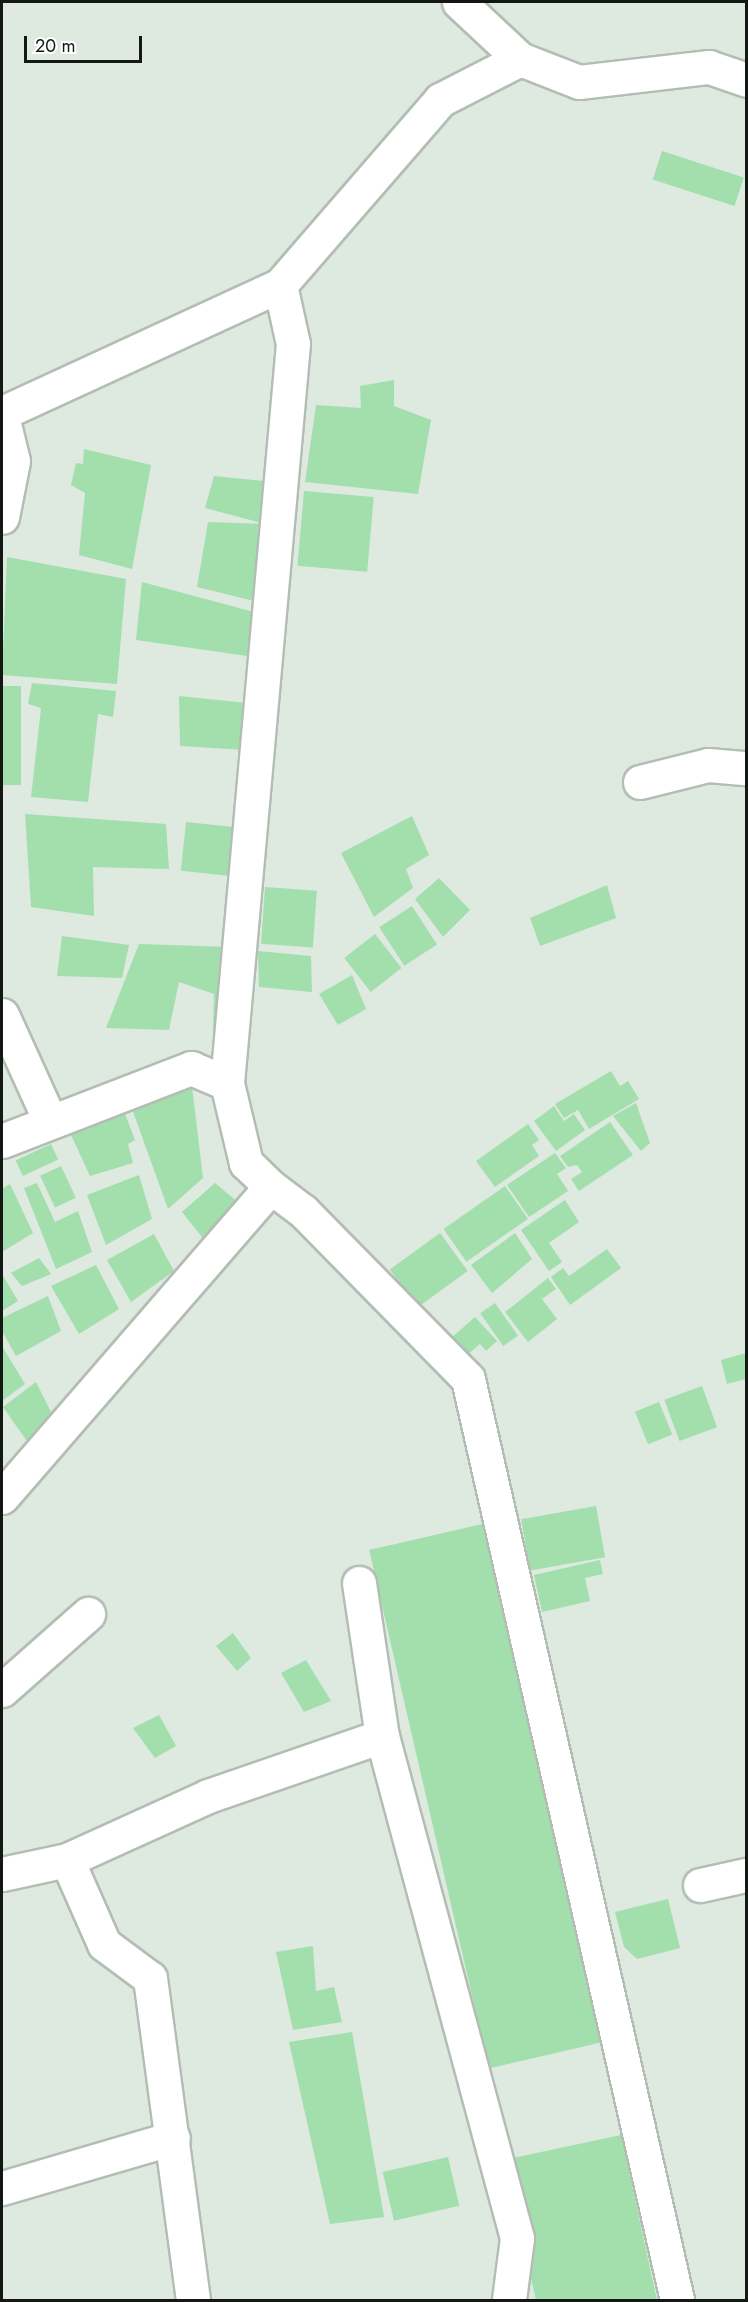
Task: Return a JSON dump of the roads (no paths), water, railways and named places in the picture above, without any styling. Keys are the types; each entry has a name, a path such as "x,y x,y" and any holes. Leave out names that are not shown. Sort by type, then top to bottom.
{"street":[{"path":"459,2 520,59 579,82 709,67 747,80"},
{"path":"2,517 13,460 2,415 280,285 440,100 520,59"},
{"path":"280,285 292,344 227,1083 246,1163 271,1187 303,1211 468,1379 677,2301"},
{"path":"640,782 708,765 747,768"},
{"path":"2,1015 50,1120"},
{"path":"2,1141 50,1120 191,1068 227,1083"},
{"path":"2,1497 271,1187"},
{"path":"359,1582 382,1736 517,2238 509,2301"},
{"path":"2,1690 88,1614"},
{"path":"2,1874 67,1860 208,1796 382,1736"},
{"path":"67,1860 104,1944 150,1977 193,2301"},
{"path":"700,1886 747,1875"},
{"path":"2,2188 173,2138"}]}
